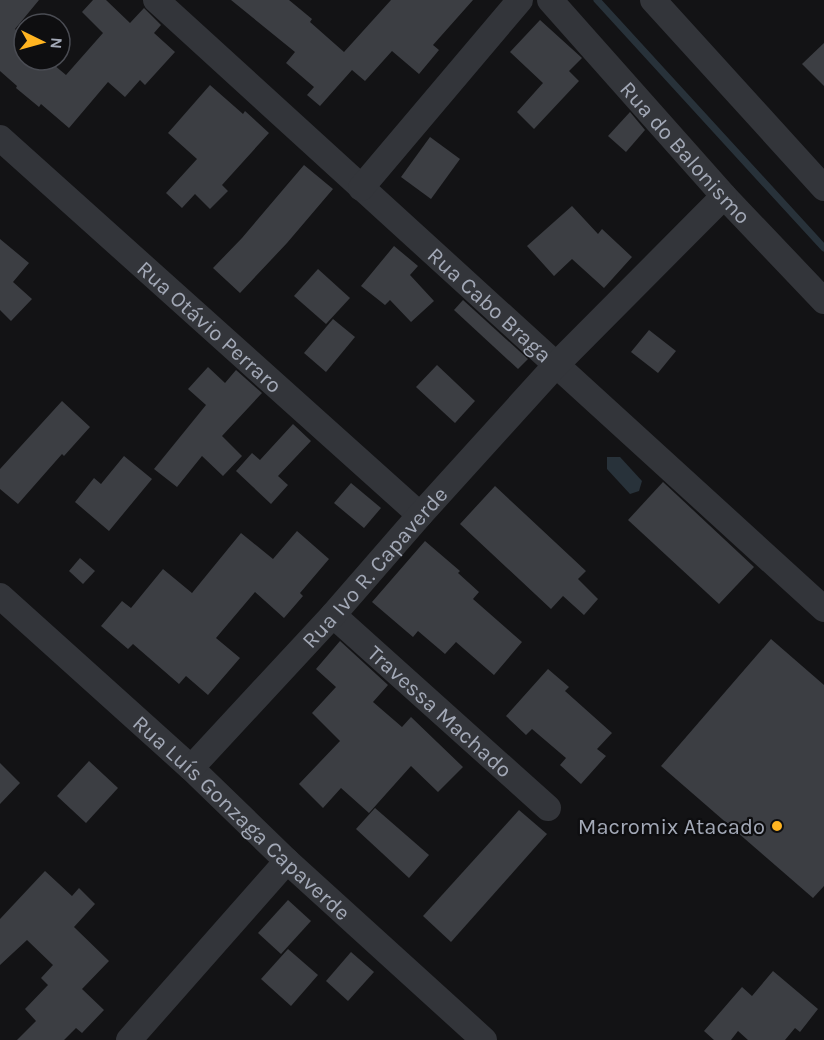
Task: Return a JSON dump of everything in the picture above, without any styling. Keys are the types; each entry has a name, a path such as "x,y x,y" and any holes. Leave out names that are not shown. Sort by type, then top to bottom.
{"street":[{"name":"Rua Cabo Braga","path":"156,0 824,609"},
{"path":"361,188 520,0"},
{"name":"Rua do Balonismo","path":"550,0 724,196 824,301"},
{"path":"653,0 824,188"},
{"name":"Rua Otávio Perraro","path":"0,138 420,515"},
{"name":"Rua Ivo R. Capaverde","path":"191,768 333,615 556,365 724,196"},
{"name":"Rua Luís Gonzaga Capaverde","path":"0,597 191,768 471,1036"},
{"name":"Travessa Machado","path":"333,615 548,808"},
{"path":"129,1040 287,861"}],"shaded area":[{"path":"607,457 620,457 642,481 639,491 630,494 607,469"}],"building":[{"path":"0,0 39,0 29,12 12,12 12,72 62,72 66,75 72,72 72,68 103,33 82,12 93,0 106,0 130,23 144,8 161,25 154,33 175,52 145,85 140,80 125,97 108,82 69,128 41,104 39,107 16,88 17,86 0,71"},
{"path":"231,0 289,0 312,19 310,22 344,52 391,0 473,0 433,45 439,50 419,74 392,51 365,81 352,70 320,106 307,95 314,87 286,63 295,52"},
{"path":"540,20 582,58 569,71 579,81 534,129 517,112 543,83 510,52"},
{"path":"824,43 824,86 802,64"},
{"path":"210,85 243,114 245,111 269,133 222,185 228,191 210,209 195,194 182,208 166,193 197,159 168,133"},
{"path":"630,112 645,130 626,152 608,136"},
{"path":"430,137 460,159 431,199 401,177"},
{"path":"304,165 333,189 240,293 213,268 242,238"},
{"path":"572,206 598,234 602,229 632,257 604,288 572,259 554,276 527,246"},
{"path":"0,239 29,263 13,282 32,299 11,321 0,310"},
{"path":"394,246 418,266 410,275 434,301 411,322 390,300 385,305 361,286"},
{"path":"318,269 350,298 326,324 294,296"},
{"path":"463,300 528,359 518,369 454,310"},
{"path":"333,319 355,337 326,372 304,353"},
{"path":"649,330 676,351 658,373 631,352"},
{"path":"437,365 475,401 455,423 416,387"},
{"path":"208,367 225,383 236,370 262,393 222,436 242,456 223,476 202,456 177,487 154,469 206,405 188,389"},
{"path":"62,401 90,427 64,456 62,454 18,504 0,489 0,469"},
{"path":"293,424 311,441 278,476 288,485 271,504 236,471 252,453 260,460"},
{"path":"124,456 152,479 109,531 75,502 94,478 101,484"},
{"path":"663,482 754,567 719,604 628,520"},
{"path":"351,483 381,508 364,528 334,503"},
{"path":"495,486 586,571 578,579 598,599 584,615 563,596 551,609 460,524"},
{"path":"297,531 329,559 300,593 303,596 284,618 255,592 216,638 240,658 208,695 186,676 179,684 133,644 128,649 101,626 122,601 131,608 163,569 192,593 241,533 273,559"},
{"path":"425,541 460,571 458,573 479,592 473,599 522,642 494,675 456,642 445,654 418,631 413,637 372,602"},
{"path":"80,558 95,571 83,584 69,571"},
{"name":"Macromix Atacado","path":"771,639 824,685 824,886 813,898 661,766"},
{"path":"340,641 388,685 373,702 402,727 411,717 463,767 438,792 411,766 369,813 341,788 323,808 299,784 340,741 312,713 336,687 316,669"},
{"path":"548,669 569,687 565,691 612,733 597,749 606,756 581,784 560,765 566,758 532,729 526,735 506,716"},
{"path":"89,761 118,788 86,823 57,796"},
{"path":"0,763 20,783 0,804"},
{"path":"375,808 429,855 409,878 356,829"},
{"path":"519,810 547,834 451,942 423,916"},
{"path":"45,871 72,896 79,888 95,904 74,927 109,961 82,989 104,1010 82,1033 76,1028 64,1040 17,1040 36,1021 25,1009 48,985 41,978 53,965 27,940 0,965 0,919"},
{"path":"288,900 311,921 281,954 258,933"},
{"path":"288,949 318,975 291,1006 261,979"},
{"path":"351,952 374,972 348,1001 326,981"},
{"path":"773,971 818,1009 800,1032 795,1028 785,1040 748,1040 738,1031 731,1040 714,1040 704,1031 742,987 752,996"}],"waterway":[{"path":"597,0 824,248"}],"place":[{"name":"Macromix Atacado","path":"777,826"}]}
